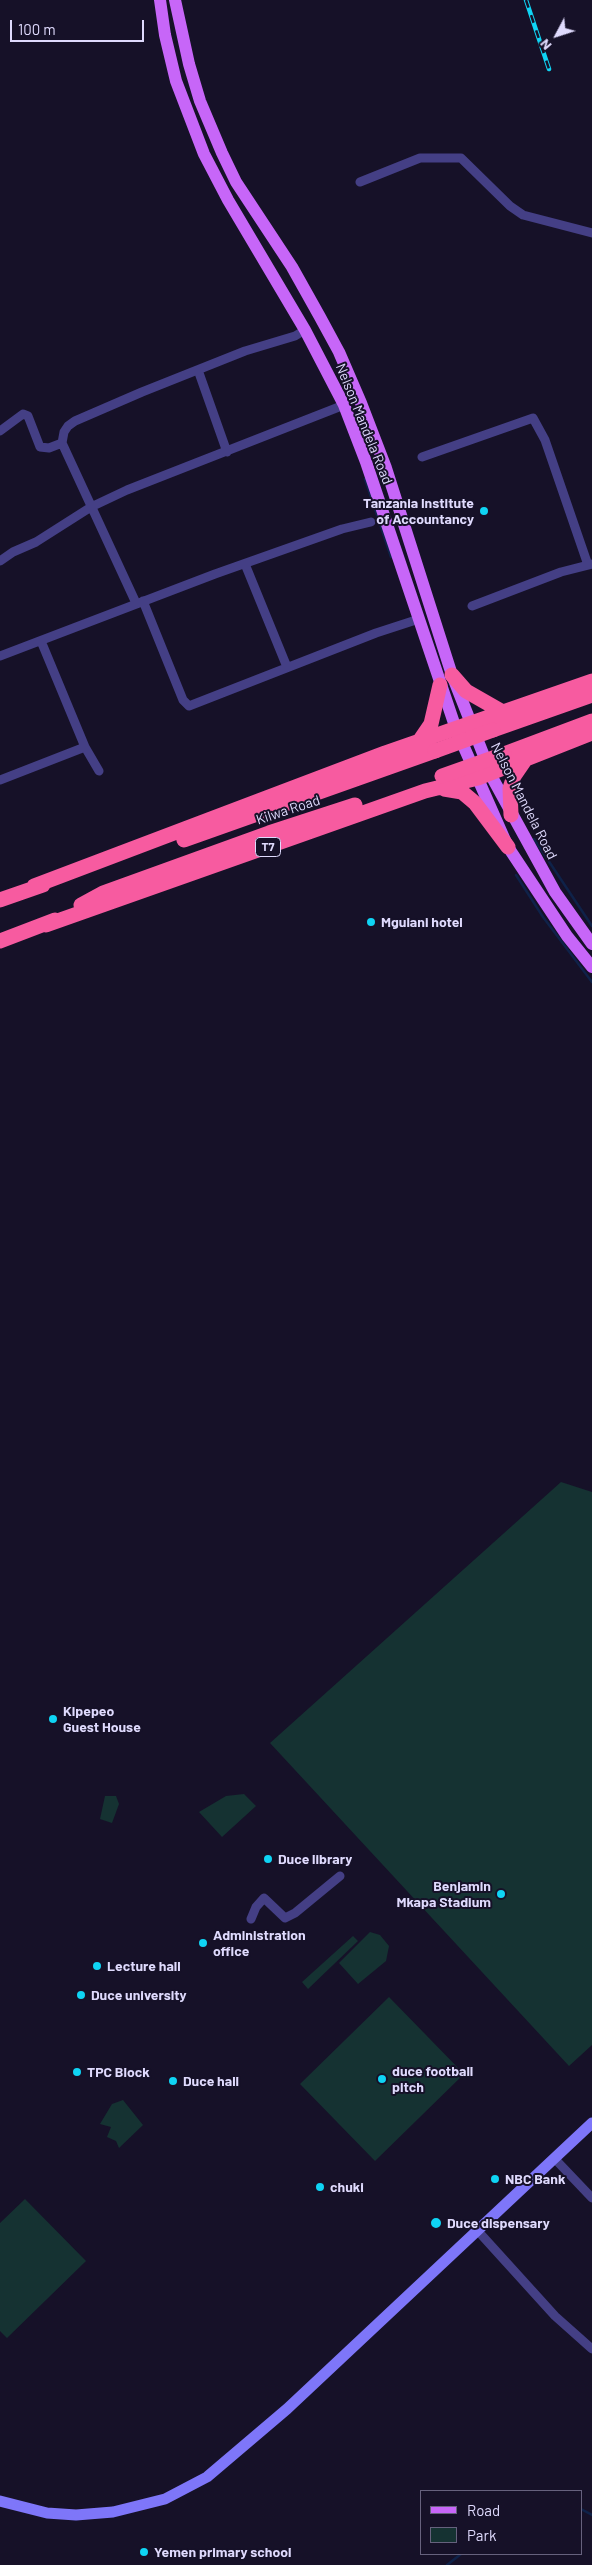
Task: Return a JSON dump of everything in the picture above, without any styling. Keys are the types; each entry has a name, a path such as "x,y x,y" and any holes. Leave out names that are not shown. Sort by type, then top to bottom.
{"highway":[{"path":"452,675 466,691 501,711"},
{"path":"34,886 501,711 592,681"},
{"path":"418,743 431,724 440,685"},
{"name":"Kilwa Road","path":"0,900 34,886 80,878 592,694"},
{"name":"Kilwa Road","path":"0,941 46,925 103,893 269,833 442,776 592,721"},
{"name":"T7","path":"46,925 432,789 484,775 592,732"},
{"path":"511,815 510,788 514,776 525,760"},
{"path":"432,789 462,792 476,803 508,847"}],"main road":[{"name":"Nelson Mandela Road","path":"160,0 165,35 176,81 204,154 228,200 305,330 344,405 366,462 440,685 463,726 484,775 508,847 562,929 592,967"},
{"name":"Nelson Mandela Road","path":"175,0 192,74 222,153 236,182 292,266 339,352 361,403 386,468 452,675 463,726"},
{"name":"Nelson Mandela Road","path":"484,775 511,815 555,892 592,944"}],"street":[{"path":"360,182 420,158 461,158 510,206 523,215 592,233"},
{"path":"305,330 294,336 244,350 75,421 64,432 62,443 139,602 183,700 189,706 287,667 419,619"},
{"path":"198,370 227,452"},
{"path":"0,562 24,546 36,542 91,506 163,474 227,452 344,405"},
{"path":"0,430 23,414 28,416 40,447 48,448 62,443"},
{"path":"422,457 533,418 545,440 590,564 553,574 472,606"},
{"path":"0,656 139,602 342,529 371,522"},
{"path":"245,564 287,667"},
{"path":"42,641 85,747 98,771"},
{"path":"0,780 85,747"},
{"path":"251,1919 256,1907 264,1898 285,1918 295,1913 340,1876"},
{"path":"0,2501 47,2513 104,2513 160,2501 202,2480 267,2428 592,2123"},
{"path":"554,2158 592,2198"},
{"path":"477,2230 555,2316 592,2349"}],"green space":[{"name":"Benjamin Mkapa Stadium","path":"561,1482 592,1492 592,2045 569,2066 270,1743"},
{"path":"244,1794 256,1806 222,1837 199,1812 226,1796"},
{"path":"105,1796 116,1796 119,1804 112,1823 100,1819"},
{"path":"370,1932 380,1935 389,1946 386,1961 358,1984 339,1963"},
{"path":"353,1936 358,1941 308,1989 302,1982"},
{"name":"duce football pitch","path":"389,1997 464,2074 375,2161 300,2084"},
{"path":"123,2100 143,2125 119,2148 116,2141 107,2137 111,2127 100,2124 112,2104"},
{"path":"25,2199 86,2261 7,2338 0,2331 0,2223"}],"waterway":[{"path":"365,479 391,557"},
{"path":"534,839 592,926"},
{"path":"516,875 543,917 592,982"},
{"path":"582,2510 592,2515"},
{"path":"447,2565 460,2555"}],"railway":[{"path":"526,0 549,69"}],"place":[{"name":"Tanzania Institute of Accountancy","path":"484,511"},
{"name":"Mgulani hotel","path":"371,922"},
{"name":"Kipepeo Guest House","path":"53,1719"},
{"name":"Duce library","path":"268,1859"},
{"name":"Benjamin Mkapa Stadium","path":"501,1894"},
{"name":"Administration office","path":"203,1943"},
{"name":"Lecture hall","path":"97,1966"},
{"name":"Duce university","path":"81,1995"},
{"name":"TPC Block","path":"77,2072"},
{"name":"duce football pitch","path":"382,2079"},
{"name":"Duce hall","path":"173,2081"},
{"name":"NBC Bank","path":"495,2179"},
{"name":"chuki","path":"320,2187"},
{"name":"Duce dispensary","path":"436,2223"},
{"name":"Yemen primary school","path":"144,2552"}]}
